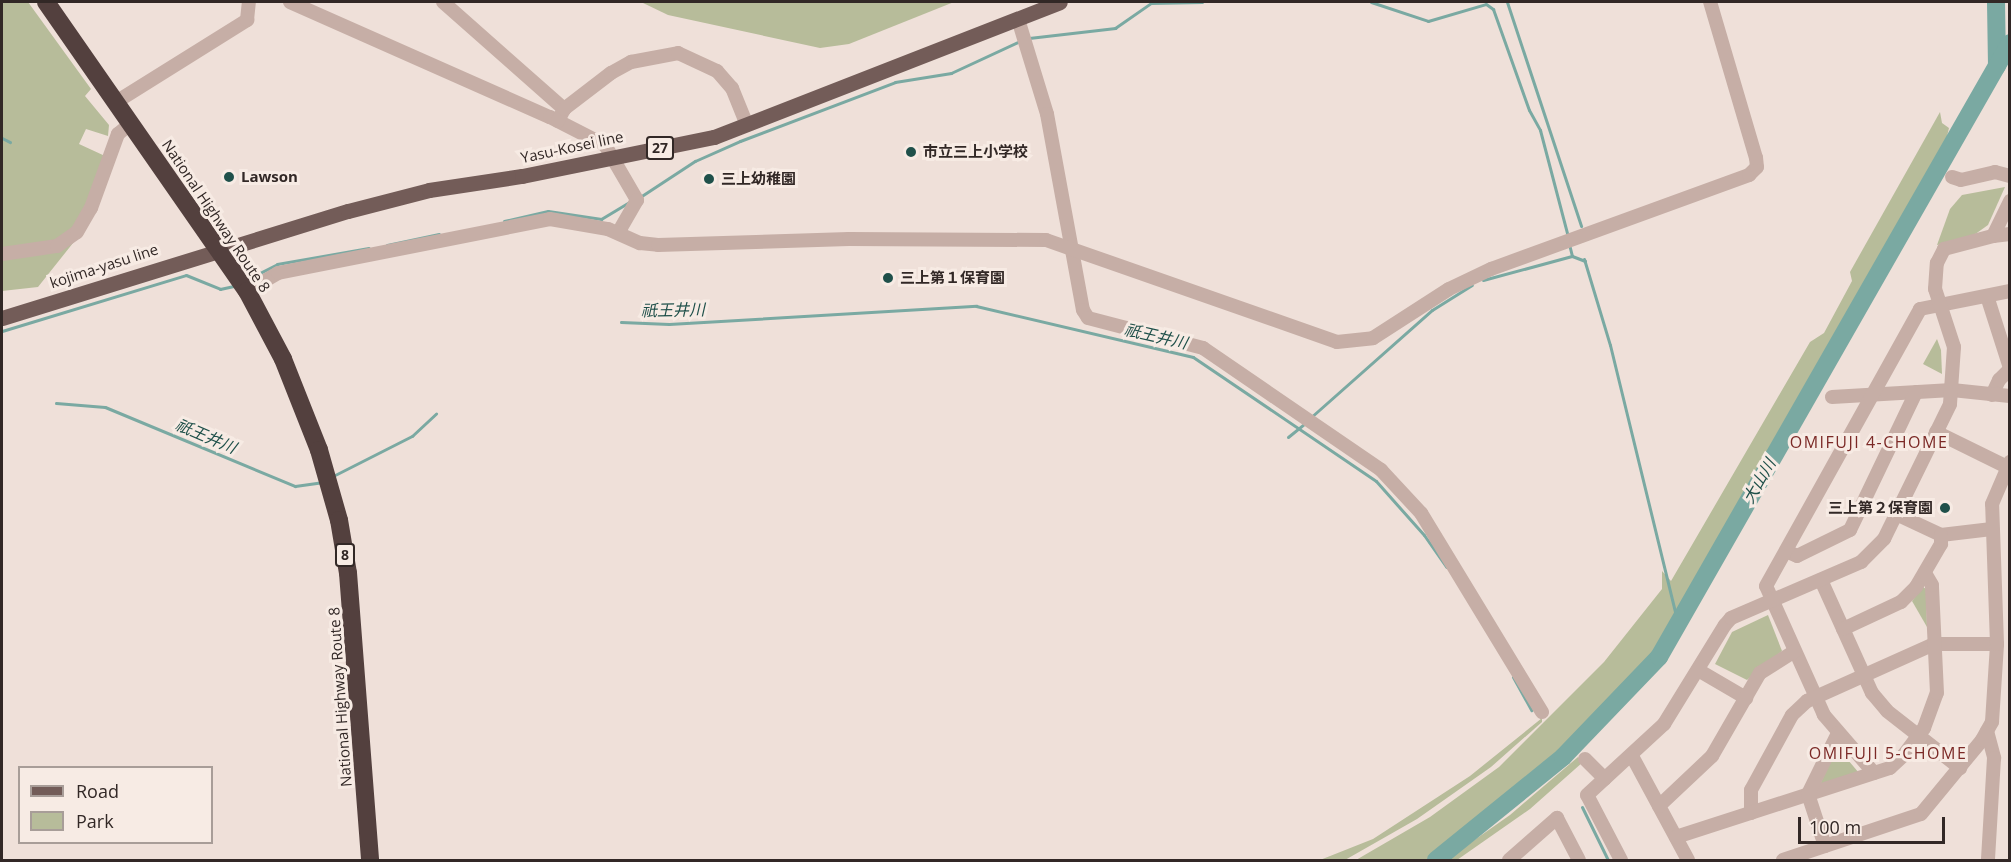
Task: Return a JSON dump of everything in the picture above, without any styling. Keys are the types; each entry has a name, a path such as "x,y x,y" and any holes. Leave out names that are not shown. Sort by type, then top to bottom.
{"highway":[{"name":"National Highway Route 8","path":"46,2 247,291 289,357 339,520 355,642 370,861"}],"main road":[{"name":"Yasu-Kosei line","path":"219,251 429,190 714,137 1060,2"},
{"name":"kojima-yasu line","path":"2,318 219,251"}],"street":[{"path":"116,102 247,20 249,2"},
{"path":"290,2 561,115"},
{"path":"443,2 561,115 606,145 637,200 618,233"},
{"path":"247,291 278,273 550,219 618,233 658,245 849,239 1046,240 1337,342 1373,338 1449,289 1491,268 1749,175 1757,167 1756,158 1710,2"},
{"path":"1018,19 1047,114 1074,249 1083,310 1088,318 1203,348 1381,471 1421,513 1542,712"},
{"path":"561,115 631,62 678,53 717,71 732,88 747,125"},
{"path":"2,254 57,246 77,232 91,208 118,134 131,123"},
{"path":"1952,177 1961,180 1995,172 2010,176"},
{"path":"1993,236 2010,201"},
{"path":"1622,861 1587,795 1632,756 1664,724 1731,618 1821,580 1872,554 1896,514 1936,432 1952,390 1954,347 1935,289 1937,263 1944,249 1993,236 2010,234"},
{"path":"1874,773 1838,733 1815,697 1766,586 1920,309 2010,291"},
{"path":"1987,296 2010,369 1999,380 1992,395"},
{"path":"1832,397 1952,390 2010,396"},
{"path":"1786,551 1797,556 1850,530 1916,392"},
{"path":"1783,861 1798,858 1826,846 1921,814 1960,768 1992,722 1997,644 1992,504 2008,464 1936,432"},
{"path":"1896,514 1941,535 1992,530"},
{"path":"1844,629 1901,602 1925,573 1941,544 1941,535"},
{"path":"1676,837 1890,768 1919,736 1935,702 1932,585 1925,573"},
{"path":"1821,580 1872,693 1887,711 1960,768"},
{"path":"1751,813 1751,790 1792,715 1815,697 1934,644 1997,644"},
{"path":"1659,806 1712,756 1769,664 1795,651"},
{"path":"1698,670 1746,698"},
{"path":"1987,731 1994,758 1988,861"},
{"path":"1826,846 1808,794 1838,733"},
{"path":"1632,756 1688,861"},
{"path":"1585,759 1605,779"},
{"path":"1509,861 1557,818 1579,861"}],"green space":[{"path":"2,2 28,2 91,89 85,96 109,125 108,136 86,129 79,144 105,156 77,238 38,287 2,291"},
{"path":"641,2 954,2 849,44 820,48 668,15"},
{"path":"1940,112 1942,123 1949,128 1936,182 1688,619 1599,728 1544,780 1478,831 1432,860 1356,860 1430,817 1499,767 1604,662 1662,589 1662,571 1671,581 1810,342 1824,333 1852,281 1850,272"},
{"path":"2005,187 1988,225 1967,240 1937,245 1950,209 1962,195"},
{"path":"1937,339 1941,350 1942,374 1923,364"},
{"path":"1923,587 1926,589 1927,627 1912,601"},
{"path":"1768,615 1782,651 1747,680 1715,664 1732,632"},
{"path":"1542,718 1542,722 1491,767 1417,819 1345,860 1320,860 1373,839 1470,776"},
{"path":"1837,747 1859,773 1818,789"},
{"path":"1578,757 1583,762 1530,809 1457,860 1446,860 1510,815"}],"waterway":[{"path":"1029,38 1115,28 1151,3 1202,2"},
{"path":"1371,2 1428,21 1486,4 1493,9 1529,110 1540,130 1568,237"},
{"path":"1507,2 1581,226"},
{"path":"1996,2 1997,66"},
{"path":"640,197 695,161 740,141 895,82 951,73 1020,41"},
{"name":"大山川","path":"1436,860 1563,757 1659,657 2010,43"},
{"path":"2,138 10,142"},
{"path":"504,221 548,211 601,219 629,202"},
{"path":"387,245 439,234"},
{"path":"1569,244 1572,256"},
{"path":"248,279 277,264 369,248"},
{"path":"1483,280 1572,256 1585,261"},
{"path":"1584,259 1610,345 1678,624"},
{"path":"2,331 186,275 220,289 234,286"},
{"path":"1310,418 1432,310 1472,285"},
{"name":"祇王井川","path":"621,322 669,324 976,306 1193,357 1376,481 1424,535 1446,567"},
{"name":"祇王井川","path":"56,403 105,407 295,486 322,482"},
{"name":"祇王井川","path":"333,476 412,436 436,414"},
{"name":"祇王井川","path":"1288,437 1305,423"},
{"name":"祇王井川","path":"1513,677 1531,710"},
{"name":"祇王井川","path":"1582,807 1608,860"}],"place":[{"name":"市立三上小学校","path":"911,152"},
{"name":"Lawson","path":"229,177"},
{"name":"三上幼稚園","path":"709,179"},
{"name":"三上第１保育園","path":"888,278"},
{"name":"三上第２保育園","path":"1945,508"}],"district":[{"name":"OMIFUJI 4-CHOME","path":"1869,442"},
{"name":"OMIFUJI 5-CHOME","path":"1888,753"}]}
